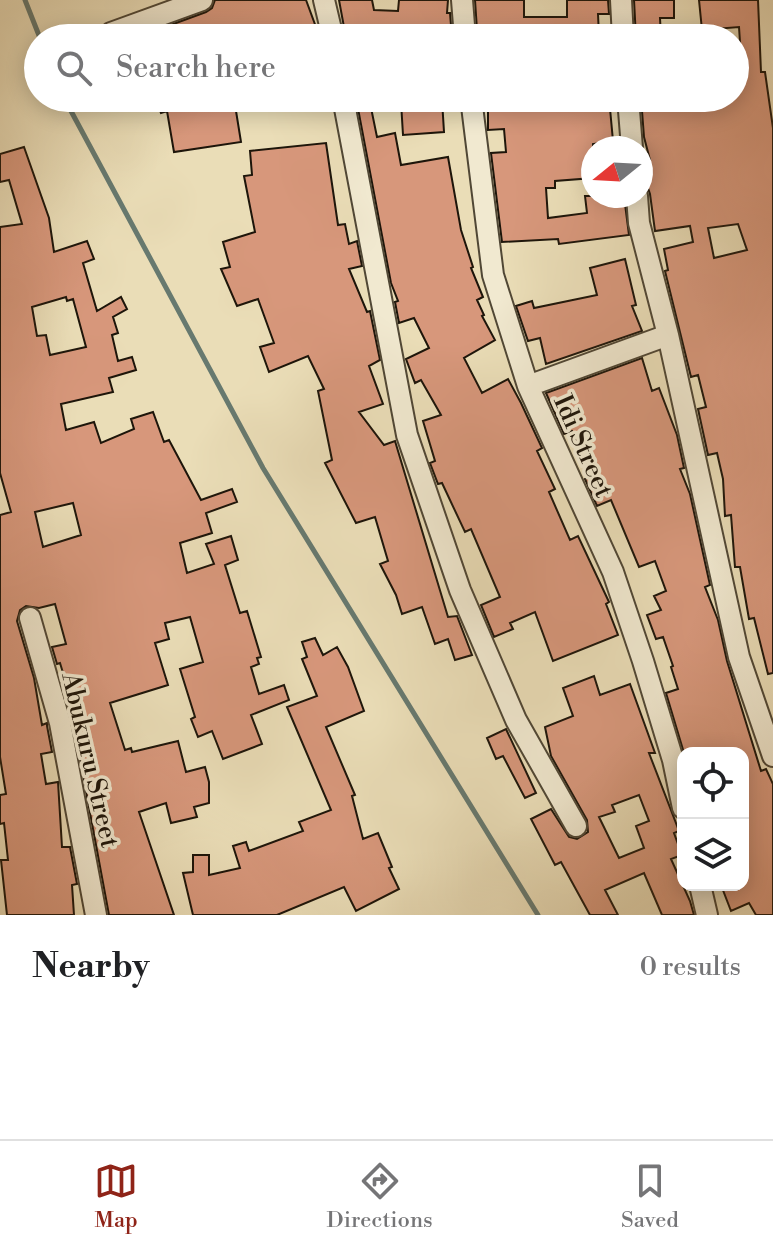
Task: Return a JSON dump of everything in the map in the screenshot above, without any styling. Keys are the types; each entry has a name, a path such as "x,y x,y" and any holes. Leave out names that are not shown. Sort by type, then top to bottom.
{"street":[{"path":"136,24 202,0"},
{"path":"324,0 330,24"},
{"path":"462,0 464,24"},
{"path":"621,0 622,24"},
{"path":"346,112 407,435 460,590 510,705 576,826"},
{"name":"Idi Street","path":"473,112 493,275 528,386 613,572 677,779"},
{"path":"629,112 631,136"},
{"path":"638,208 739,657 773,756"},
{"path":"528,386 668,335"},
{"name":"Abukuru Street","path":"30,618 60,723 96,915"},
{"path":"701,891 707,915"}],"building":[{"path":"215,0 306,0 315,24 173,24 212,8"},
{"path":"339,0 372,0 374,10 398,11 399,0 448,0 447,13 450,13 451,24 343,24"},
{"path":"475,0 524,0 524,17 567,17 567,0 608,0 609,14 598,14 598,24 477,24"},
{"path":"634,0 674,0 674,18 660,18 660,24 635,24"},
{"path":"699,0 758,0 761,72 765,72 773,128 773,673 768,674 754,618 749,619 740,567 735,567 731,515 725,516 723,479 717,453 708,455 698,409 706,407 698,375 691,377 665,271 668,270 664,249 693,242 690,226 655,231 652,208 653,136 644,136 642,112 749,112 749,24 701,24","holes":["738,224 747,250 714,258 708,228"]},
{"path":"167,112 236,112 241,142 174,152"},
{"path":"359,112 372,112 377,137 395,133 401,165 448,157 461,230 483,297 477,300 495,340 464,358 482,393 508,379 542,448 537,451 555,489 549,492 570,540 578,536 609,602 606,604 618,635 553,661 535,612 510,623 513,629 494,637 481,605 500,597 471,529 465,532 442,483 438,484 430,463 435,461 423,421 441,415 421,380 415,383 406,359 429,348 414,318 399,323 395,302 398,301 391,283"},
{"path":"402,112 443,112 444,132 403,135"},
{"path":"488,112 610,112 613,136 581,136 581,179 555,181 555,188 546,188 548,218 587,213 586,208 626,208 629,235 559,244 558,239 502,242 491,153 506,152 504,129 488,130"},
{"path":"326,143 338,225 345,224 349,244 357,241 362,266 349,269 367,312 370,311 380,360 369,366 383,404 359,412 384,445 395,441 448,617 457,616 472,655 455,660 448,639 435,644 422,607 402,614 380,564 388,561 375,517 356,523 325,463 332,460 318,391 324,389 308,356 269,372 260,347 274,343 258,299 237,306 221,269 230,267 223,242 255,232 244,176 252,175 250,151"},
{"path":"24,147 49,218 54,252 87,241 94,259 83,263 97,311 121,297 127,309 113,317 118,333 112,335 118,361 132,357 136,370 109,378 113,392 61,404 66,430 94,422 101,443 134,429 131,419 153,412 164,442 169,440 201,500 232,489 237,502 206,513 212,533 180,543 187,573 214,564 206,544 231,536 238,560 225,565 240,613 247,611 261,657 257,658 259,664 251,667 259,694 284,685 289,700 251,715 262,744 223,759 212,731 198,737 191,719 195,717 180,669 203,662 190,617 165,623 169,639 155,643 168,685 110,703 125,750 131,748 132,752 178,741 186,772 205,767 209,803 194,807 197,817 171,823 166,803 139,812 174,915 109,915 66,697 70,696 52,647 66,644 55,604 39,608 26,606 20,610 17,621 34,678 42,725 47,723 52,752 41,754 46,784 58,782 62,847 70,847 77,884 72,885 74,915 7,915 1,860 8,860 4,823 0,824 0,795 6,794 0,757 0,515 11,512 0,473 0,227 22,224 9,180 0,182 0,154","holes":["66,297 67,301 73,299 86,347 50,355 46,335 37,336 32,307","73,503 81,535 43,547 35,512"]},
{"path":"625,259 636,305 632,306 642,331 546,364 540,338 528,341 516,306 532,301 534,308 597,295 590,268"},
{"path":"642,358 652,391 659,388 677,435 684,468 680,469 690,494 710,585 705,587 718,620 727,661 761,771 766,769 773,784 773,915 756,915 749,903 731,911 723,891 749,891 749,747 682,747 666,693 678,689 673,666 663,637 656,639 647,615 661,610 654,596 666,591 655,561 639,567 611,500 597,506 585,479 590,477 572,431 564,434 546,393"},
{"path":"315,638 323,655 337,647 364,711 326,727 355,795 352,796 363,839 378,833 399,889 356,911 344,887 277,915 193,915 183,873 193,872 193,855 209,855 209,875 240,868 233,846 246,842 249,851 303,831 299,822 331,810 287,707 317,696 302,659 307,657 302,642"},
{"path":"594,676 600,695 630,684 655,753 649,753 677,826 674,833 677,857 671,859 677,872 677,891 685,891 694,915 662,915 644,873 605,890 618,915 590,915 561,862 555,865 531,819 551,809 569,837 577,839 588,832 587,820 551,756 545,727 573,716 563,688","holes":["639,795 649,821 636,826 644,848 619,858 599,817 615,812 612,805"]},
{"path":"506,729 536,793 525,798 503,756 496,759 487,738"}],"waterway":[{"path":"25,0 34,24"},
{"path":"72,112 263,468 538,915"}]}
